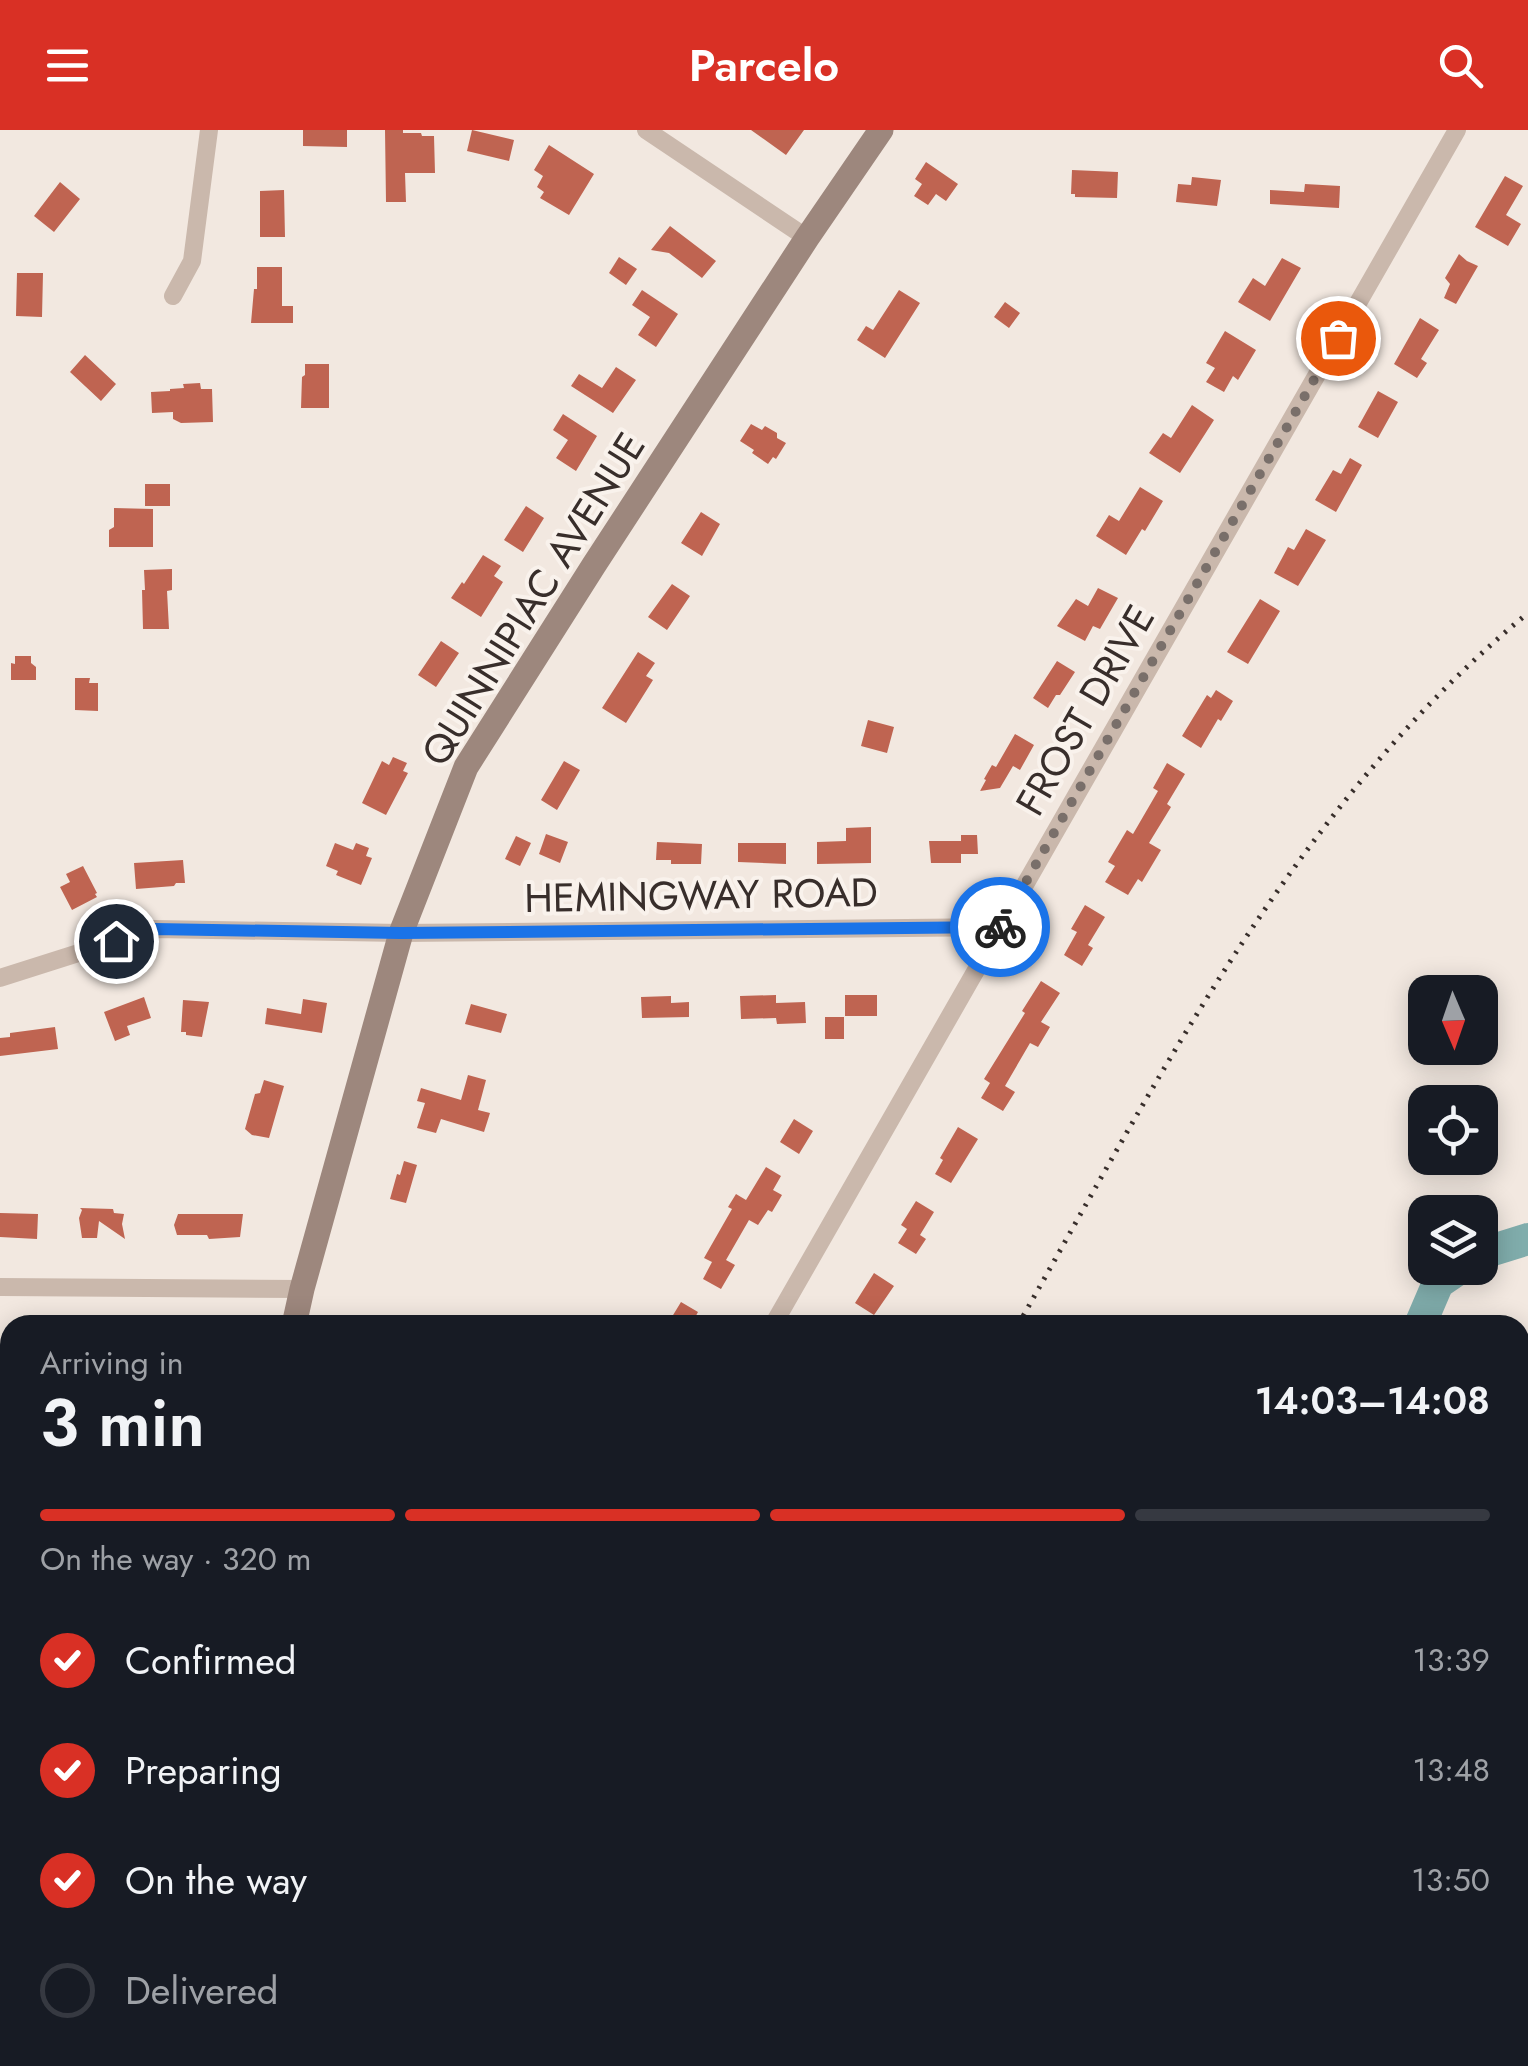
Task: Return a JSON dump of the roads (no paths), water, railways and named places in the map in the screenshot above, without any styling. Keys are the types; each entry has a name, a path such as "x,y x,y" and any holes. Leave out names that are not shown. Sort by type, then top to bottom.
{"main road":[{"name":"QUINNIPIAC AVENUE","path":"296,1315 401,933 466,768 594,565 881,130"}],"street":[{"path":"173,296 192,261 209,130"},
{"path":"646,130 807,238"},
{"name":"FROST DRIVE","path":"779,1315 1457,130"},
{"name":"HEMINGWAY ROAD","path":"0,978 154,929 401,933 1002,927"},
{"path":"0,1288 302,1289"}],"waterway":[{"path":"1498,1248 1528,1239"},
{"path":"1424,1315 1437,1285"}],"railway":[{"path":"1024,1315 1182,1038 1304,854 1372,768 1446,687 1528,613"}]}
